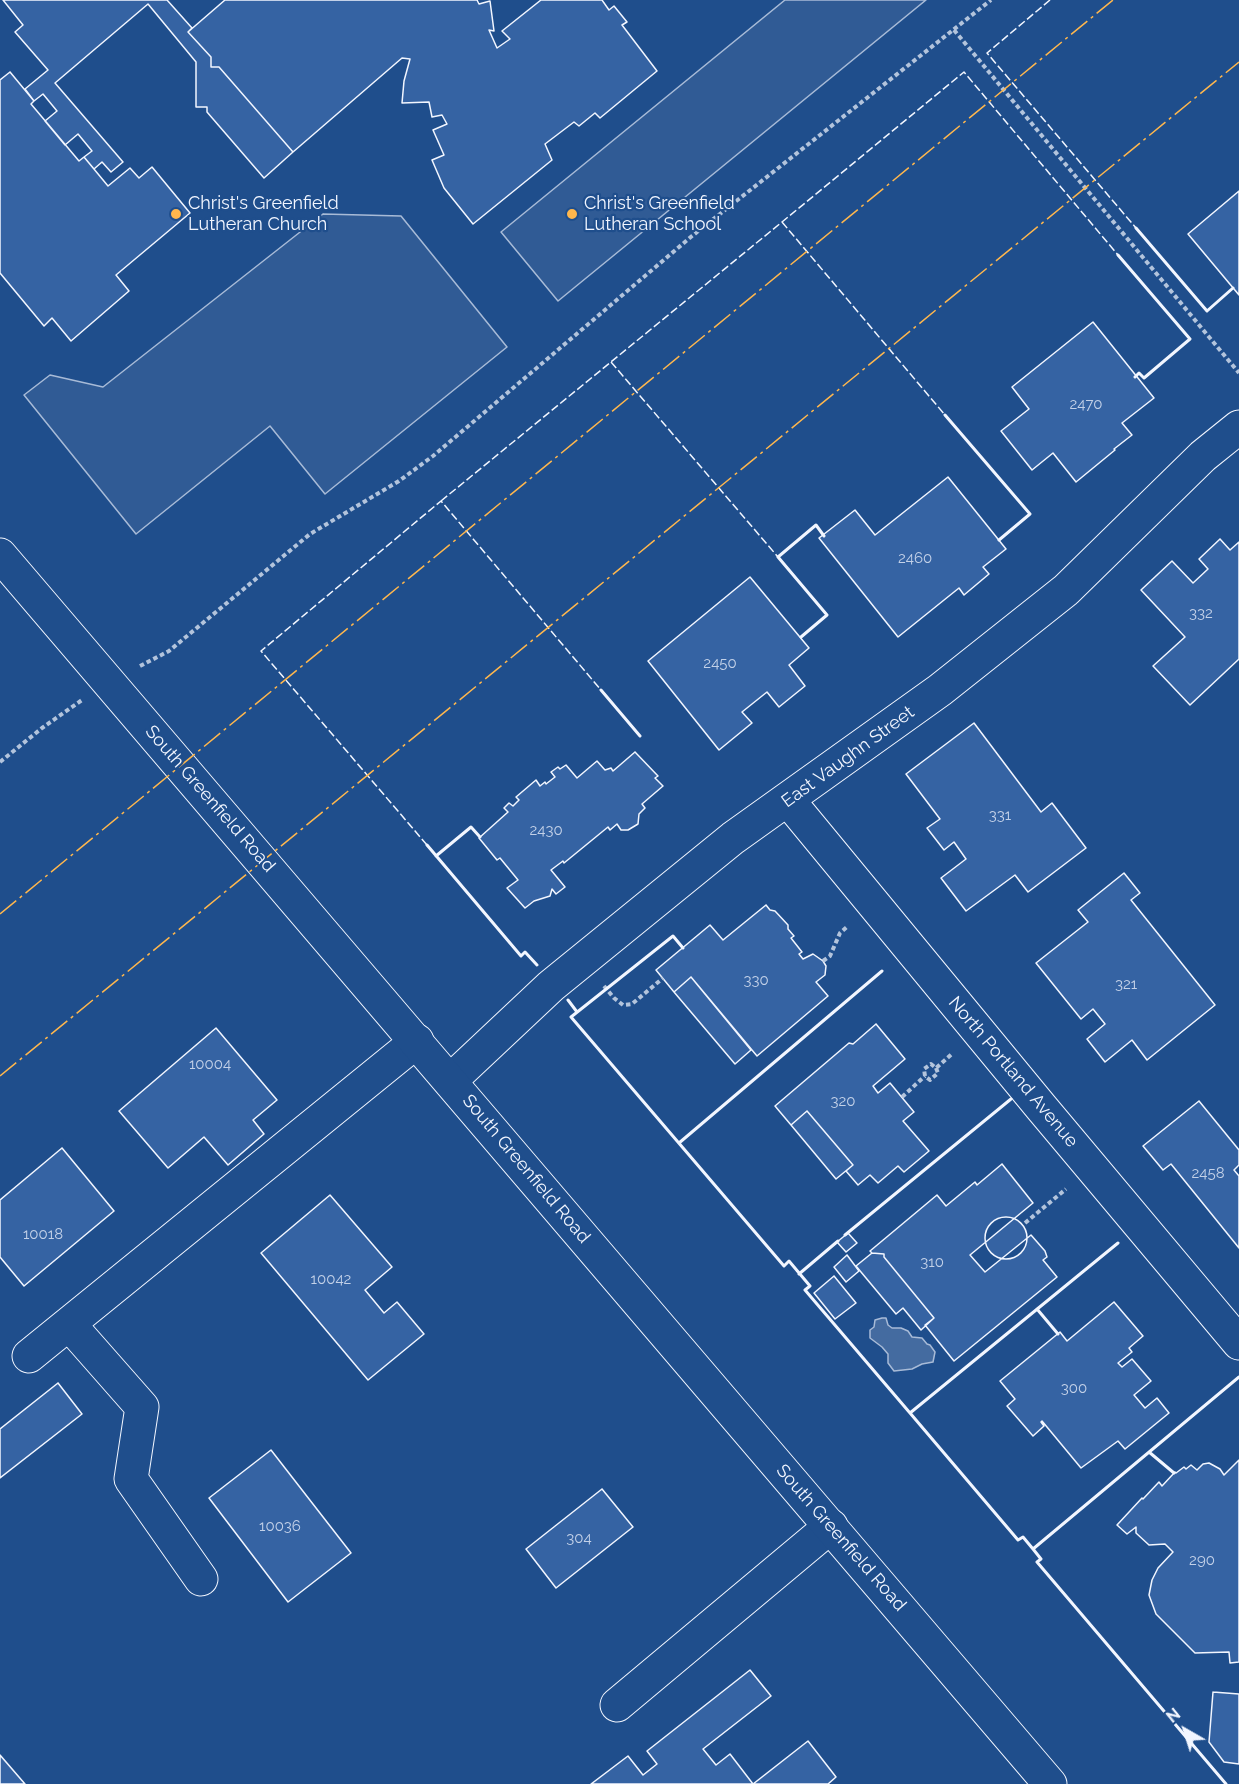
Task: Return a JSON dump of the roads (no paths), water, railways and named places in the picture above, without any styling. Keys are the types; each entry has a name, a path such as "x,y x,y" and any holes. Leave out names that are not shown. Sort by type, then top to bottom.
{"street":[{"name":"East Vaughn Street","path":"451,1080 551,986 733,838 940,690 1066,590 1203,456 1239,427"},
{"name":"South Greenfield Road","path":"0,555 451,1080 1050,1784"},
{"name":"North Portland Avenue","path":"788,800 1239,1343"},
{"path":"29,1356 417,1041"},
{"path":"69,1324 142,1407 131,1479 201,1579"},
{"path":"617,1704 831,1526"}],"place":[{"name":"Christ's Greenfield Lutheran Church","path":"176,214"},
{"name":"Christ's Greenfield Lutheran School","path":"572,214"}]}
